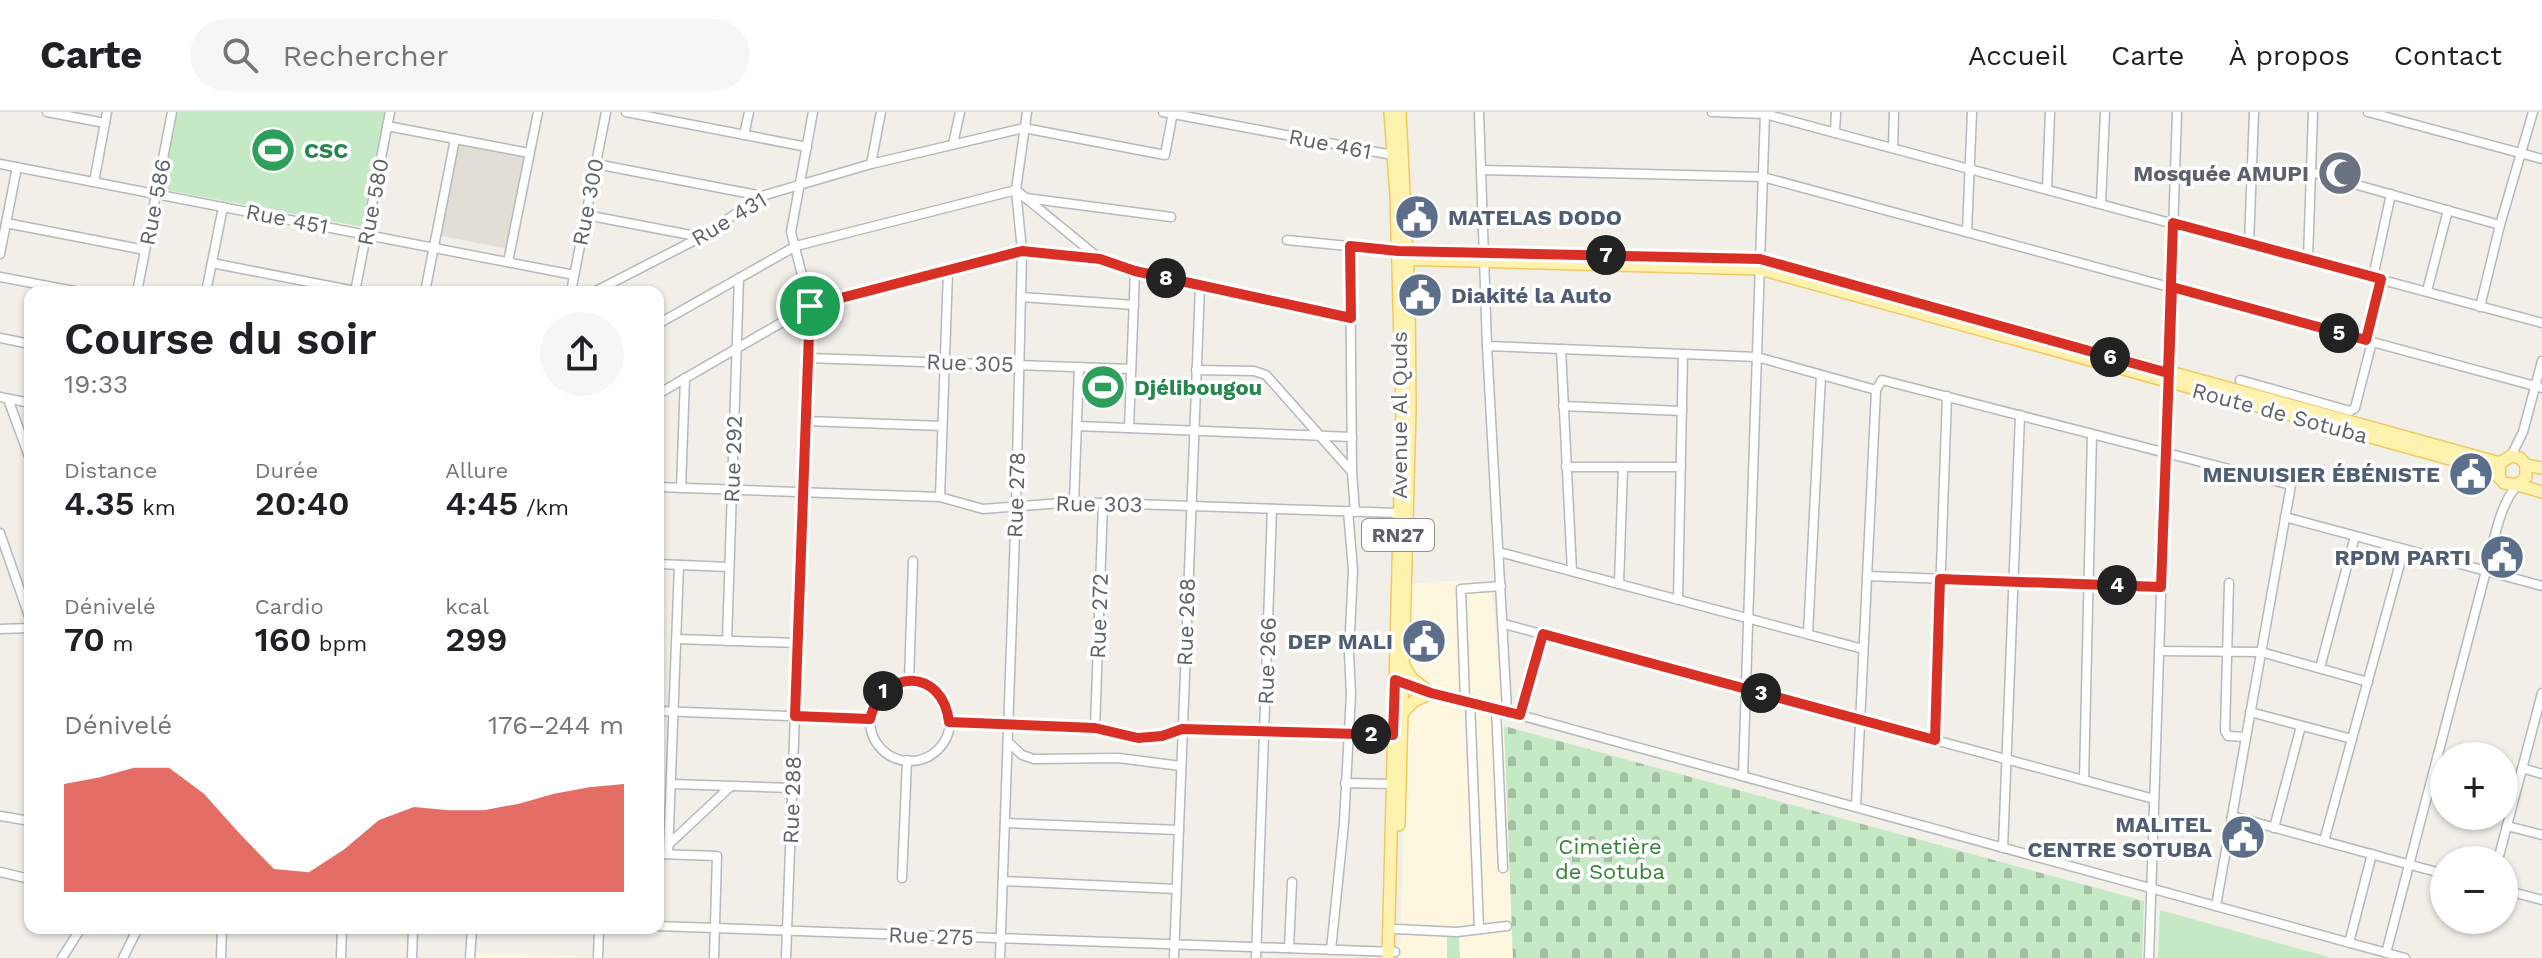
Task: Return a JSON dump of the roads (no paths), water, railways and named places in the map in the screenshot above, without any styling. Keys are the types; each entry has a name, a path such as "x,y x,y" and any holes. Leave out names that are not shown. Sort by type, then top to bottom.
{"main road":[{"name":"Avenue Al Quds","path":"1390,112 1398,156"},
{"name":"Avenue Al Quds","path":"1392,955 1393,735 1399,681 1404,665 1410,409 1398,156 1400,112"},
{"name":"Avenue Al Quds","path":"1392,955 1396,929 1402,714 1398,513 1403,255"},
{"name":"Route de Sotuba","path":"1403,255 1760,264 2479,467 2502,480 2542,492"},
{"name":"Route de Sotuba","path":"2168,377 2542,468"},
{"path":"2502,480 2498,470 2514,461 2526,477 2518,485"},
{"path":"1402,714 1414,701 1431,693 1412,679 1404,665"}],"street":[{"path":"47,112 105,123"},
{"path":"94,182 107,112"},
{"name":"Rue 586","path":"138,286 172,112"},
{"name":"Rue 580","path":"356,286 390,112"},
{"path":"508,262 538,112"},
{"name":"Rue 300","path":"572,286 606,112"},
{"path":"626,112 672,116 744,135 807,147"},
{"path":"744,135 749,112"},
{"name":"Rue 288","path":"786,958 810,306 791,232 813,112"},
{"path":"871,164 881,112"},
{"path":"953,144 960,112"},
{"name":"Rue 278","path":"1000,958 1022,251 1016,190 1027,112"},
{"path":"1479,112 1487,346 1507,711"},
{"path":"1712,112 1765,113 2542,323"},
{"path":"1835,133 1836,112"},
{"path":"1893,148 1894,112"},
{"path":"1967,232 1972,112"},
{"path":"2047,189 2050,112"},
{"path":"2149,958 2177,112"},
{"path":"2249,244 2254,112"},
{"path":"2308,259 2313,112"},
{"path":"2368,112 2542,159"},
{"path":"2480,307 2533,112"},
{"path":"1024,128 1165,155 1170,113"},
{"name":"Rue 461","path":"1170,113 1398,156"},
{"path":"1743,776 1765,113"},
{"path":"2101,203 2103,113"},
{"path":"387,126 529,153"},
{"name":"Rue 431","path":"606,286 701,237 762,196 871,164 1024,128"},
{"path":"426,286 455,139"},
{"name":"Rue 451","path":"0,164 574,275"},
{"path":"596,164 762,196"},
{"path":"0,254 17,167"},
{"path":"1481,170 1763,177 2539,388"},
{"path":"2311,172 2500,225"},
{"path":"664,321 796,246 1016,190 1100,259"},
{"path":"2240,380 2350,411 2355,408 2369,341 2391,194"},
{"path":"1026,198 1171,217"},
{"path":"207,286 223,207"},
{"path":"2427,291 2448,210"},
{"path":"586,215 701,237"},
{"path":"6,223 145,250"},
{"path":"1287,240 1403,255"},
{"path":"1331,950 1344,823 1349,734 1353,570 1350,246"},
{"path":"664,390 810,306 1022,251 1100,259 1135,271 1351,318"},
{"path":"212,263 325,286"},
{"path":"940,497 948,271"},
{"path":"1129,428 1135,271"},
{"path":"0,277 47,286"},
{"name":"Rue 292","path":"727,641 739,278"},
{"name":"Rue 268","path":"1174,958 1200,286"},
{"path":"1021,297 1134,305"},
{"path":"0,338 24,343"},
{"path":"1487,346 1757,357 1876,390"},
{"path":"1561,349 1572,571"},
{"path":"1678,600 1683,354"},
{"name":"Rue 305","path":"808,358 1131,369"},
{"path":"2514,461 2539,388 2542,361"},
{"path":"1074,502 1079,367"},
{"path":"1196,370 1254,371 1266,375 1352,472"},
{"path":"1808,634 1821,375"},
{"path":"681,488 685,378"},
{"path":"1856,807 1876,390 1882,380 2291,485 2216,906"},
{"path":"1935,740 1947,396"},
{"path":"4,398 24,402"},
{"path":"4,398 24,445"},
{"path":"1563,406 1682,411"},
{"path":"2003,848 2020,415"},
{"path":"806,421 942,426"},
{"path":"1077,426 1352,437"},
{"path":"2084,780 2092,434"},
{"path":"1566,467 1681,467"},
{"path":"1619,584 1623,468"},
{"path":"2502,480 2506,487 2503,511"},
{"path":"2386,953 2486,571 2503,511 2509,495 2518,485"},
{"name":"Rue 303","path":"664,487 940,497 983,509 1074,502 1398,513"},
{"name":"Rue 272","path":"1095,728 1103,503"},
{"name":"Rue 266","path":"1256,958 1272,509"},
{"path":"2285,517 2542,586"},
{"path":"0,533 24,602"},
{"path":"2320,668 2355,536"},
{"path":"2324,841 2404,549"},
{"path":"1499,552 1863,649"},
{"path":"909,680 913,561"},
{"path":"664,564 729,567"},
{"path":"668,854 679,565"},
{"path":"1867,576 2161,587"},
{"path":"2229,583 2225,731 2228,736 2246,737"},
{"path":"1479,928 1461,589 1501,586"},
{"path":"1504,624 2154,799"},
{"path":"0,629 24,628"},
{"path":"1520,715 1543,634"},
{"path":"677,639 797,643"},
{"path":"2159,651 2261,652 2368,682"},
{"path":"909,680 922,682 942,697 948,709 949,722 947,735 940,746 931,754 907,760 895,758 884,751 876,741 870,719 874,703 882,691 895,683 909,680"},
{"path":"1399,681 1431,693 1467,700 2349,943 2371,953 2405,958"},
{"path":"2518,783 2540,713 2542,693"},
{"path":"1496,708 1503,868"},
{"path":"664,711 870,719"},
{"path":"2250,712 2352,739"},
{"path":"949,722 1095,728 1138,738 1162,736 1182,729 1393,735"},
{"path":"2274,828 2301,726"},
{"path":"1008,742 1022,755 1034,759 1118,758 1181,766"},
{"path":"902,878 907,760"},
{"path":"2522,768 2542,774"},
{"path":"1345,783 1392,784"},
{"path":"671,784 792,788"},
{"path":"669,844 731,786"},
{"path":"0,816 24,820"},
{"path":"2232,816 2430,870"},
{"path":"1005,823 1179,830"},
{"path":"2518,829 2542,835"},
{"path":"664,854 717,856 714,958"},
{"path":"2349,943 2372,854"},
{"path":"0,872 24,878"},
{"path":"1003,881 1176,889"},
{"path":"1289,948 1292,882"},
{"path":"2518,894 2542,900"},
{"name":"Rue 275","path":"664,926 1289,948 1392,955"},
{"path":"1396,929 1457,932 1507,926"},
{"path":"62,958 77,934"},
{"path":"123,958 135,934"},
{"path":"221,958 222,934"},
{"path":"341,958 342,934"},
{"path":"412,958 413,934"},
{"path":"470,958 472,934"},
{"path":"598,958 599,934"}],"place":[{"name":"CSC","path":"273,150"},
{"name":"Mosquée AMUPI","path":"2340,173"},
{"name":"MATELAS DODO","path":"1417,217"},
{"name":"Diakité la Auto","path":"1420,295"},
{"name":"Djélibougou","path":"1103,387"},
{"name":"MENUISIER ÉBÉNISTE","path":"2471,474"},
{"name":"RPDM PARTI","path":"2502,557"},
{"name":"DEP MALI","path":"1424,641"},
{"name":"MALITEL CENTRE SOTUBA","path":"2243,837"}],"park label":[{"name":"Cimetière de Sotuba","path":"1610,858"}]}
